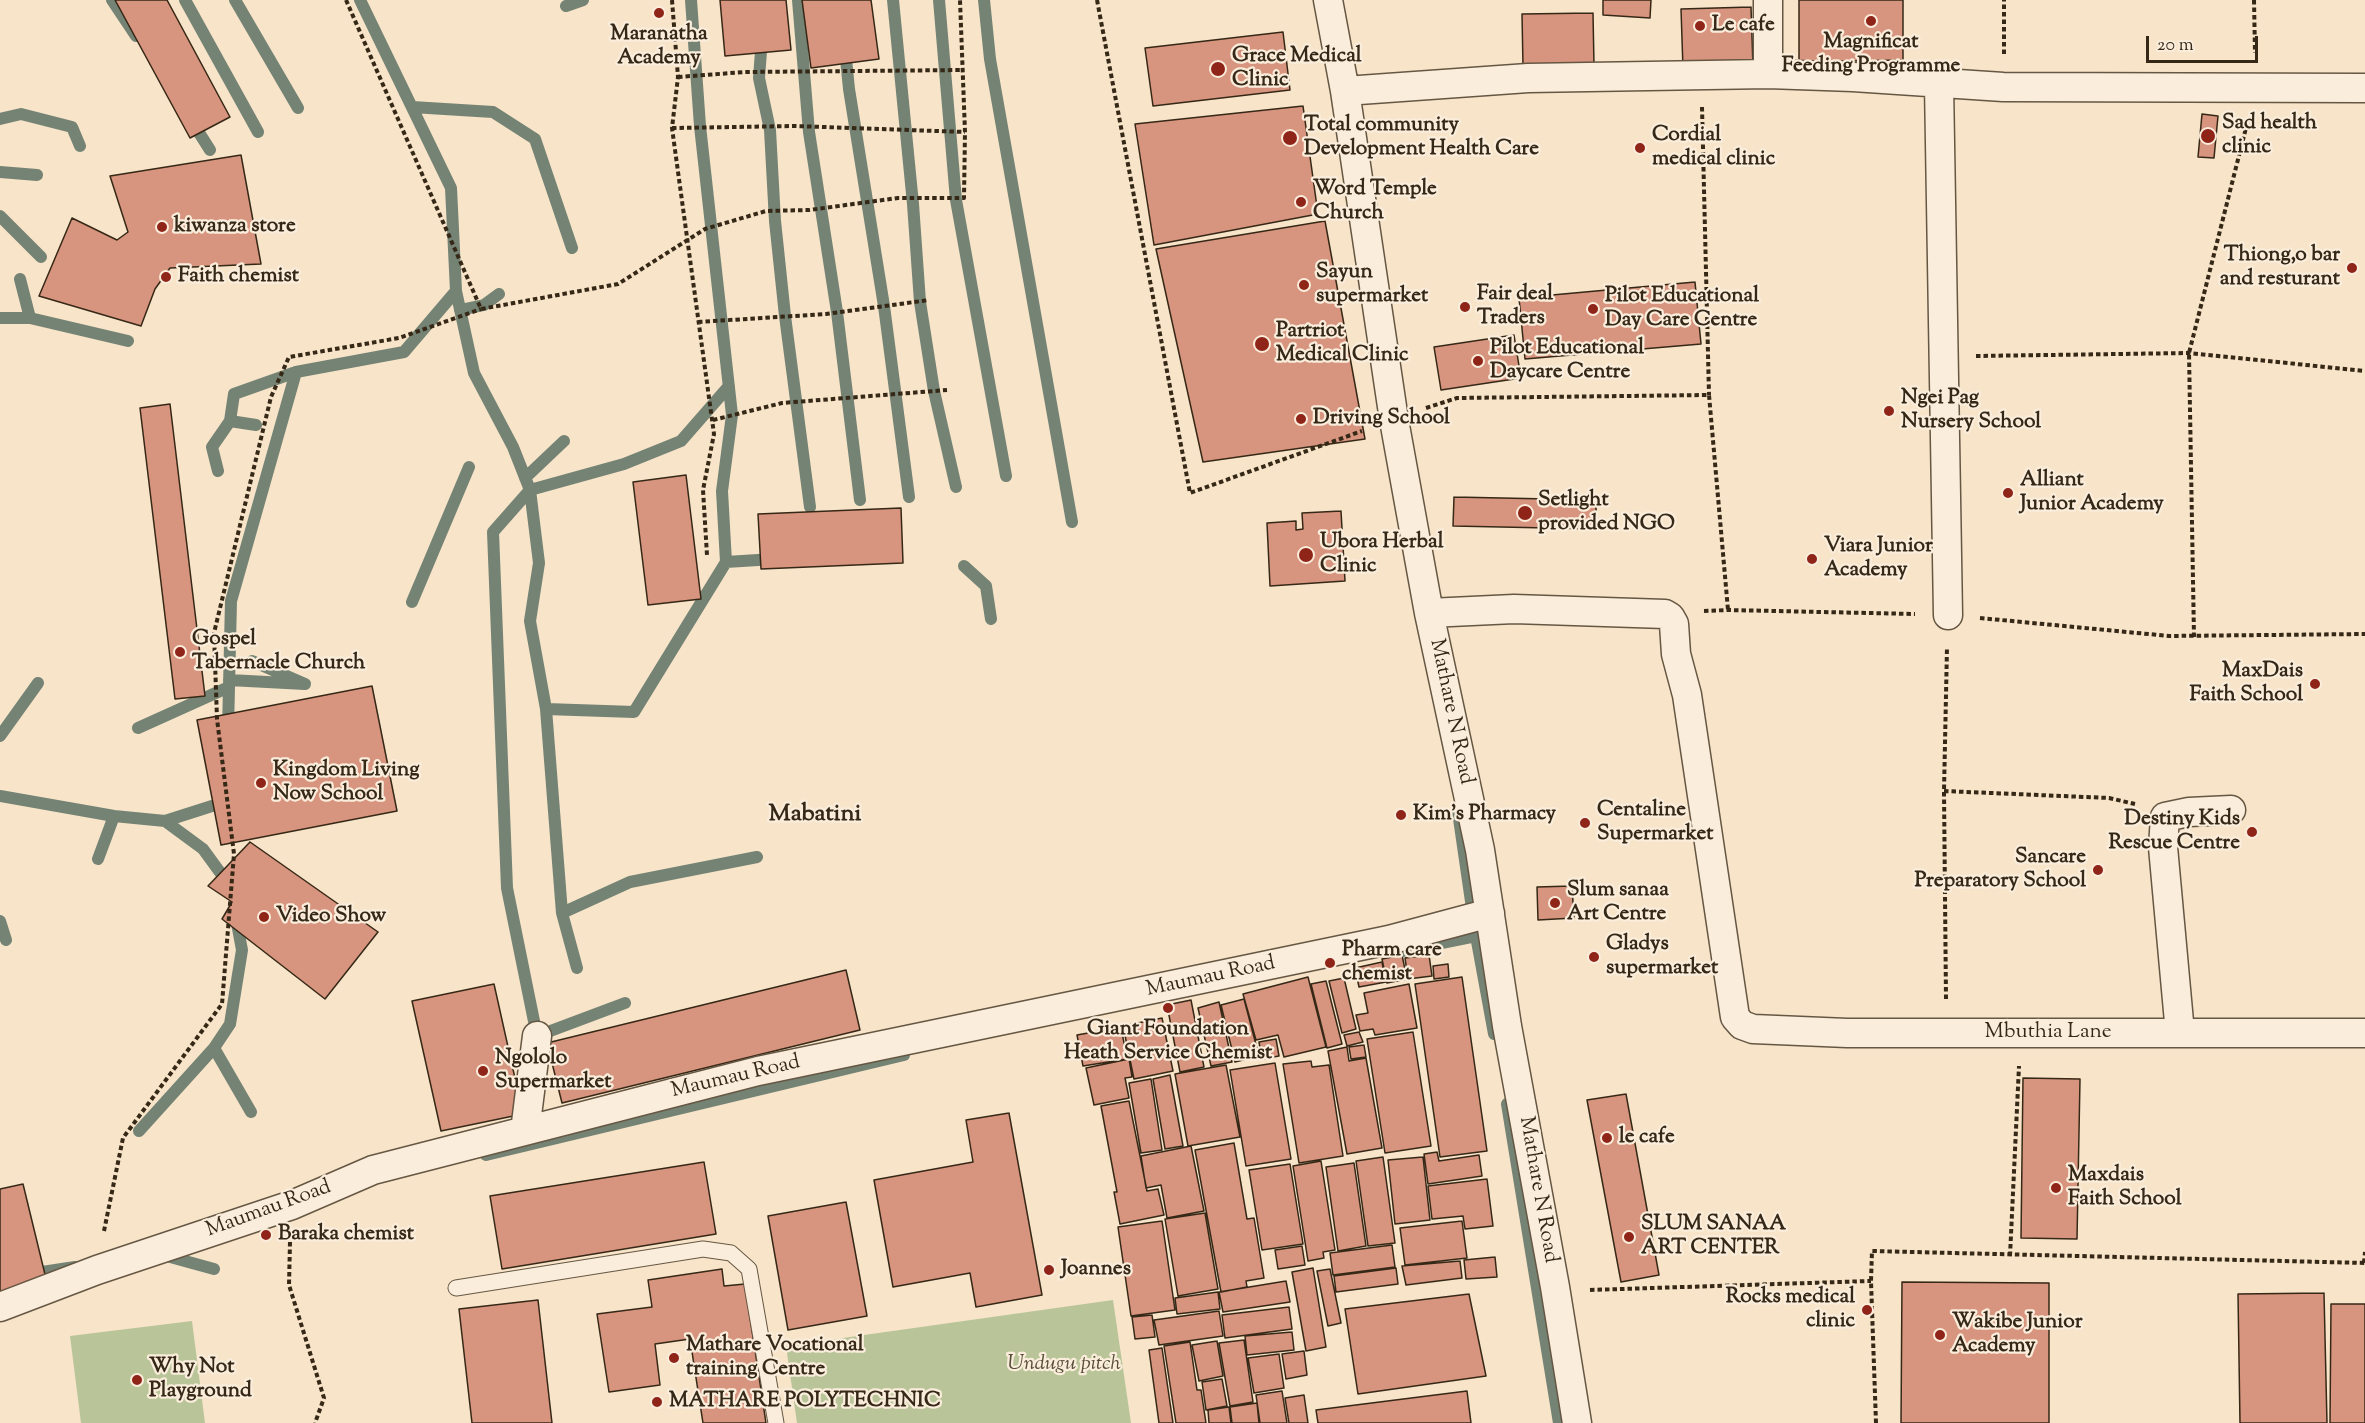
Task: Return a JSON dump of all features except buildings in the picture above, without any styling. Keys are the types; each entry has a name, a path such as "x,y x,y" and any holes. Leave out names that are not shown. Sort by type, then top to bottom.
{"street":[{"name":"Mathare N Road","path":"1328,0 1356,90 1394,420 1430,614 1480,850 1507,1026 1555,1287 1577,1423"},
{"path":"1768,0 1768,74"},
{"path":"1356,90 1528,78 1768,74 2003,87 2365,88"},
{"path":"1939,84 1948,615"},
{"path":"1430,614 1514,609 1665,614"},
{"name":"Mbuthia Lane","path":"1665,614 1674,624 1676,654 1687,695 1736,1017 1742,1025 1760,1030 1946,1033 2365,1033"},
{"path":"2180,1033 2163,847 2165,818 2189,812 2231,810"},
{"name":"Maumau Road","path":"0,1307 97,1270 292,1205 373,1170 758,1071 1389,940 1490,913"},
{"path":"525,1131 537,1036"}],"lane":[{"path":"456,1288 703,1248 731,1253 749,1269 776,1423"}],"path":[{"path":"346,0 482,309"},
{"path":"672,0 678,77 672,129 714,434 703,490 707,555"},
{"path":"97,1270 123,1138 222,1004 234,854 217,719 214,633 271,397 289,357 399,338 482,309 618,284 705,229 766,211 809,210 898,198 964,198 964,70 960,0"},
{"path":"1097,0 1190,493 1457,398 1709,395"},
{"path":"2003,87 2004,0"},
{"path":"2194,637 2189,353 2256,88 2254,0"},
{"path":"678,77 745,72 964,70"},
{"path":"1701,76 1709,395 1728,610"},
{"path":"672,129 786,126 965,132"},
{"path":"698,322 826,314 929,300"},
{"path":"1945,357 2189,353 2365,371"},
{"path":"712,420 782,402 947,390"},
{"path":"1665,614 1728,610 1948,615 2194,637 2365,634"},
{"path":"1946,1033 1944,791 1948,615"},
{"path":"1944,791 2109,798 2142,806"},
{"path":"2010,1256 2021,1033"},
{"path":"292,1205 289,1285 324,1398 315,1423"},
{"path":"1876,1423 1872,1251 2365,1263 2365,1252"},
{"path":"1588,1290 1871,1281"}],"green space":[{"name":"Undugu pitch","path":"1113,1300 1131,1423 797,1423 786,1346"},
{"name":"Why Not Playground","path":"192,1321 205,1423 81,1423 70,1336"}],"waterway":[{"path":"112,0 136,36"},
{"path":"185,0 258,132"},
{"path":"235,0 298,108"},
{"path":"228,730 231,601 296,372 404,352 456,291 451,188 360,0"},
{"path":"566,6 583,0"},
{"path":"546,709 634,712 726,562 722,491 732,415 700,126 691,0"},
{"path":"798,0 809,132 837,312 860,500"},
{"path":"893,0 920,302 934,391 956,487"},
{"path":"939,0 956,200 1006,476"},
{"path":"984,0 990,59 1072,522"},
{"path":"762,38 759,78 770,130 775,221 785,316 810,507"},
{"path":"845,49 849,89 884,306 909,497"},
{"path":"412,107 493,112 535,139 572,248"},
{"path":"0,119 21,114 72,127 80,146"},
{"path":"191,120 210,150"},
{"path":"0,172 37,175"},
{"path":"0,216 41,257"},
{"path":"0,318 30,318 20,279"},
{"path":"456,291 474,373 513,447 530,490 539,563 530,621 546,709 562,913 577,968"},
{"path":"460,310 484,305 499,294"},
{"path":"30,318 128,341"},
{"path":"218,471 212,447 230,421 234,394 296,372"},
{"path":"625,1003 537,1036 507,888 493,532 530,490 624,464 681,441 729,386"},
{"path":"230,421 256,425"},
{"path":"525,478 564,441"},
{"path":"412,602 469,467"},
{"path":"726,562 774,559"},
{"path":"964,566 986,586 991,619"},
{"path":"229,680 305,684 252,661"},
{"path":"0,736 38,683"},
{"path":"138,728 229,687"},
{"path":"0,796 114,816 165,821 203,849 230,886"},
{"path":"165,821 212,806"},
{"path":"1458,812 1476,936 1494,1034"},
{"path":"98,859 114,816"},
{"path":"562,913 630,882 757,857"},
{"path":"236,918 242,950 230,1024 214,1048 251,1112"},
{"path":"0,921 6,940"},
{"path":"1397,952 1476,936"},
{"path":"139,1131 214,1048"},
{"path":"486,1155 904,1055"},
{"path":"1507,1104 1559,1423"},
{"path":"163,1255 214,1269"},
{"path":"29,1274 75,1267"}],"place":[{"name":"Maranatha Academy","path":"659,13"},
{"name":"Magnificat Feeding Programme","path":"1871,21"},
{"name":"Le cafe","path":"1700,26"},
{"name":"Grace Medical Clinic","path":"1218,69"},
{"name":"Sad health clinic","path":"2208,136"},
{"name":"Total community Development Health Care","path":"1290,138"},
{"name":"Cordial medical clinic","path":"1640,148"},
{"name":"Word Temple Church","path":"1301,202"},
{"name":"kiwanza store","path":"162,227"},
{"name":"Thiong,o bar and resturant","path":"2352,268"},
{"name":"Faith chemist","path":"166,277"},
{"name":"Sayun supermarket","path":"1304,285"},
{"name":"Fair deal Traders","path":"1465,307"},
{"name":"Pilot Educational Day Care Centre","path":"1593,309"},
{"name":"Partriot Medical Clinic","path":"1262,344"},
{"name":"Pilot Educational Daycare Centre","path":"1478,361"},
{"name":"Ngei Pag Nursery School","path":"1889,411"},
{"name":"Driving School","path":"1301,419"},
{"name":"Alliant Junior Academy","path":"2008,493"},
{"name":"Setlight provided NGO","path":"1525,513"},
{"name":"Ubora Herbal Clinic","path":"1306,555"},
{"name":"Viara Junior Academy","path":"1812,559"},
{"name":"Gospel Tabernacle Church","path":"180,652"},
{"name":"MaxDais Faith School","path":"2315,684"},
{"name":"Kingdom Living Now School","path":"261,783"},
{"name":"Kim's Pharmacy","path":"1401,815"},
{"name":"Centaline Supermarket","path":"1585,823"},
{"name":"Destiny Kids Rescue Centre","path":"2252,832"},
{"name":"Sancare Preparatory School","path":"2098,870"},
{"name":"Slum sanaa Art Centre","path":"1555,903"},
{"name":"Video Show","path":"264,917"},
{"name":"Gladys supermarket","path":"1594,957"},
{"name":"Pharm care chemist","path":"1330,963"},
{"name":"Giant Foundation Heath Service Chemist","path":"1168,1008"},
{"name":"Ngololo Supermarket","path":"483,1071"},
{"name":"le cafe","path":"1607,1138"},
{"name":"Maxdais Faith School","path":"2056,1188"},
{"name":"Baraka chemist","path":"266,1235"},
{"name":"SLUM SANAA ART CENTER","path":"1629,1237"},
{"name":"Joannes","path":"1049,1270"},
{"name":"Rocks medical clinic","path":"1867,1310"},
{"name":"Wakibe Junior Academy","path":"1940,1335"},
{"name":"Mathare Vocational training Centre","path":"674,1358"},
{"name":"Why Not Playground","path":"137,1380"},
{"name":"MATHARE POLYTECHNIC","path":"657,1402"}],"district":[{"name":"Mabatini","path":"815,816"}]}
